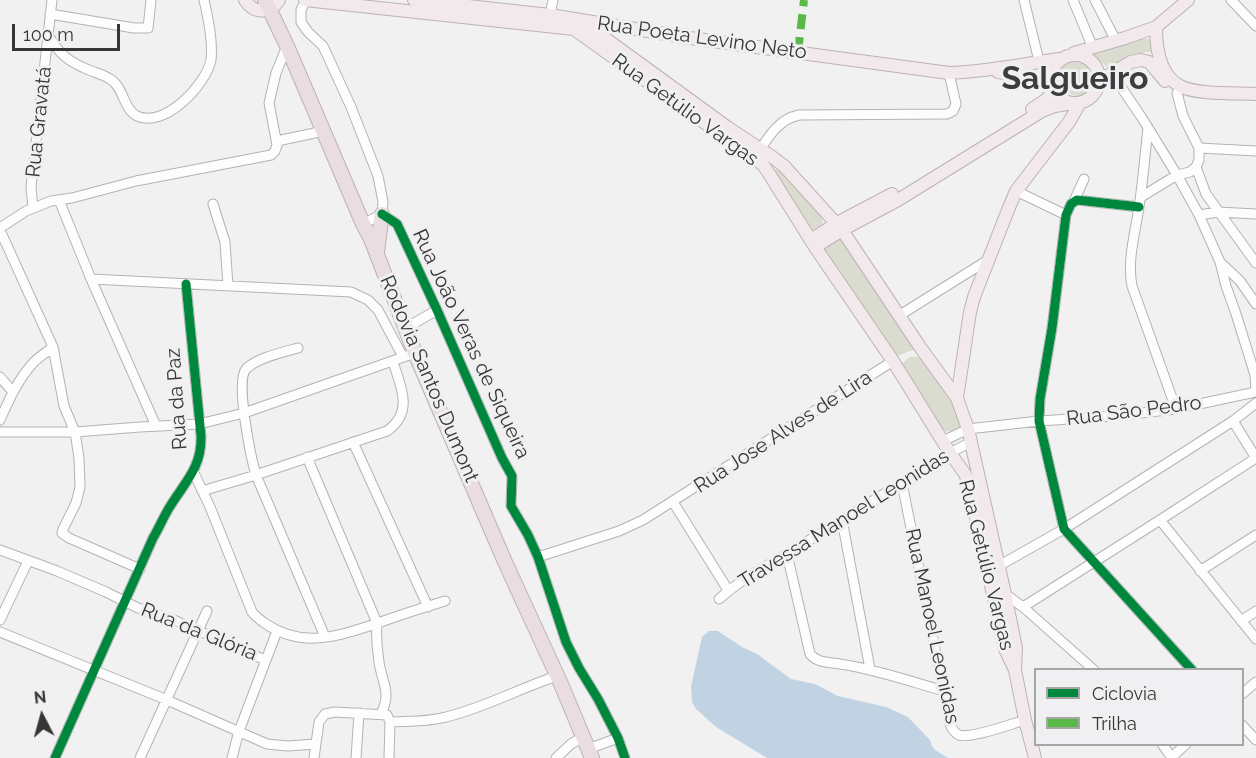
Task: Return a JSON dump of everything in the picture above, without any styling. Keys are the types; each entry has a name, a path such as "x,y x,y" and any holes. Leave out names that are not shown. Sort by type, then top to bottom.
{"highway":[{"name":"Rodovia Santos Dumont","path":"276,2 287,46 377,254 406,328 409,355 588,748"},
{"path":"377,254 382,214"}],"main road":[{"name":"Rua Getúlio Vargas","path":"306,0 549,21 574,29 757,154 967,477 993,568 1005,594 1016,648 1015,670"},
{"name":"Rua Poeta Levino Neto","path":"414,0 549,21 580,20 690,38 949,73 991,70 1039,62 1116,41 1156,27 1188,0"},
{"path":"244,1 258,11 276,2"},
{"name":"Rua Getúlio Vargas","path":"580,20 706,118"},
{"path":"1156,27 1157,50 1165,69 1175,82 1188,89 1199,91 1256,94"},
{"path":"1137,34 1157,50"},
{"path":"813,243 839,226 895,197 991,138 1042,111 1087,100 1093,96 1100,81 1096,66 1083,56 1075,54 1063,57 1051,73 1052,86 1049,96 991,138"},
{"path":"1100,81 1131,62 1145,61 1177,93 1187,95 1199,91"},
{"name":"Rua Poeta Levino Neto","path":"991,70 1052,86"},
{"path":"1052,86 1064,101 1076,103"},
{"path":"957,398 968,323 974,297 988,260 1016,191 1069,122 1076,103"},
{"name":"Rua Getúlio Vargas","path":"757,154 771,156 784,166 839,226 957,398 971,442 1005,650 1015,670"},
{"path":"1015,670 1035,758"}],"street":[{"name":"Rua Gravatá","path":"33,208 31,187 52,0"},
{"path":"50,14 134,28 148,28 151,0"},
{"path":"48,35 55,47 70,62 115,81 131,111 137,116 154,117 180,105 206,74 211,52 204,0"},
{"path":"306,0 301,10 300,22 323,46 351,107 378,176 384,202 382,214 363,224"},
{"path":"549,21 553,0"},
{"path":"1024,0 1039,62"},
{"path":"1073,0 1092,48"},
{"path":"1095,0 1116,41"},
{"path":"1231,0 1256,26"},
{"path":"140,569 62,533 76,503 80,487 75,432 64,406 53,347 0,229 33,208 59,200 136,181 271,155 277,148 277,141 269,104 276,73 287,46"},
{"path":"757,154 779,124 791,116 947,114 953,111 956,104 949,73"},
{"path":"1113,75 1178,175 1199,215 1220,262 1255,375 1256,392"},
{"path":"1141,197 1178,175 1190,172 1196,168 1199,160 1199,148 1183,116 1177,93"},
{"path":"1148,128 1130,276 1176,409"},
{"path":"277,141 324,131"},
{"path":"1199,148 1256,151"},
{"path":"1196,168 1206,194 1256,263"},
{"path":"1084,179 1066,215 1052,328 1040,399 1039,421 1064,529 1191,668"},
{"path":"1016,191 1066,215"},
{"path":"59,200 156,426"},
{"path":"1075,200 1139,207"},
{"path":"213,204 225,242 228,286"},
{"path":"1199,215 1218,212 1256,214"},
{"name":"Rua João Veras de Siqueira","path":"382,214 397,224 502,458 513,476 511,506 538,557 566,642 618,738 625,758"},
{"path":"900,315 988,260"},
{"path":"1220,262 1240,281 1256,304"},
{"path":"0,432 75,432 199,424 244,413 409,355 378,309 362,296 342,291 91,279"},
{"name":"Rua da Paz","path":"55,758 153,538 198,463 201,449 186,284"},
{"path":"406,328 437,310"},
{"path":"0,420 13,392 27,371 35,361 53,347"},
{"path":"298,348 264,358 247,367 243,373 242,384 244,413 256,475 325,637"},
{"name":"Rua Jose Alves de Lira","path":"538,557 619,531 643,520 893,361"},
{"path":"202,491 387,431 401,414 404,400 393,362"},
{"path":"0,377 13,392"},
{"name":"Rua São Pedro","path":"943,441 968,429 1176,409 1256,392"},
{"path":"993,568 1064,529 1233,421 1256,403"},
{"path":"1023,607 1256,458 1233,421"},
{"path":"353,442 428,607"},
{"name":"Travessa Manoel Leonidas","path":"719,599 759,569 971,442"},
{"path":"307,457 377,623 379,662 387,694 385,707 389,758"},
{"path":"193,471 219,527 252,612 256,618 277,631 307,639 325,637 355,631 445,601"},
{"name":"Rua Manoel Leonidas","path":"902,483 950,724 954,732 966,735 979,734 1025,720"},
{"path":"673,502 728,590"},
{"path":"842,520 870,669"},
{"path":"1160,520 1256,639"},
{"path":"1200,571 1256,535"},
{"name":"Rua da Glória","path":"0,550 57,571 138,608 266,660"},
{"path":"787,554 812,657 823,662 870,669 944,691"},
{"path":"0,620 28,561"},
{"path":"1005,594 1093,668"},
{"path":"140,758 207,611"},
{"path":"1241,621 1256,611"},
{"path":"232,758 239,731 277,631"},
{"path":"0,632 167,700 267,744 288,746 316,744"},
{"path":"314,758 319,722 325,714 358,713 423,721 468,711 557,676"},
{"path":"1244,692 1256,682"},
{"path":"356,758 358,713"},
{"path":"1244,727 1256,740"},
{"path":"556,758 571,744 588,748 618,738"},
{"path":"1171,758 1184,746"}],"shaded area":[{"path":"1137,39 1149,39 1160,56 1152,52 1144,52 1112,72 1091,52"},
{"path":"1079,58 1093,63 1098,77 1093,91 1079,96 1065,91 1060,77 1065,63"},
{"path":"780,169 821,216 822,229 816,232 810,231 774,174 775,170"},
{"path":"843,235 916,349 894,357 823,247"},
{"path":"913,356 921,358 958,410 961,426 953,431 939,429 902,369 905,361"}],"water":[{"path":"709,631 718,631 757,654 791,679 815,684 838,696 886,707 908,717 930,740 935,750 948,758 767,758 716,727 696,709 692,702 691,687 702,637"}],"marked path":[{"path":"798,52 804,0"}],"cycle path":[{"path":"1139,207 1077,200 1071,204 1066,215 1052,328 1040,399 1039,421 1064,529 1190,668"},
{"path":"382,214 397,224 512,476 511,506 538,557 566,642 618,738 625,758"},
{"path":"55,758 153,538 191,475 199,457 201,436 186,284"}],"district":[{"name":"Salgueiro","path":"1075,79"}]}
